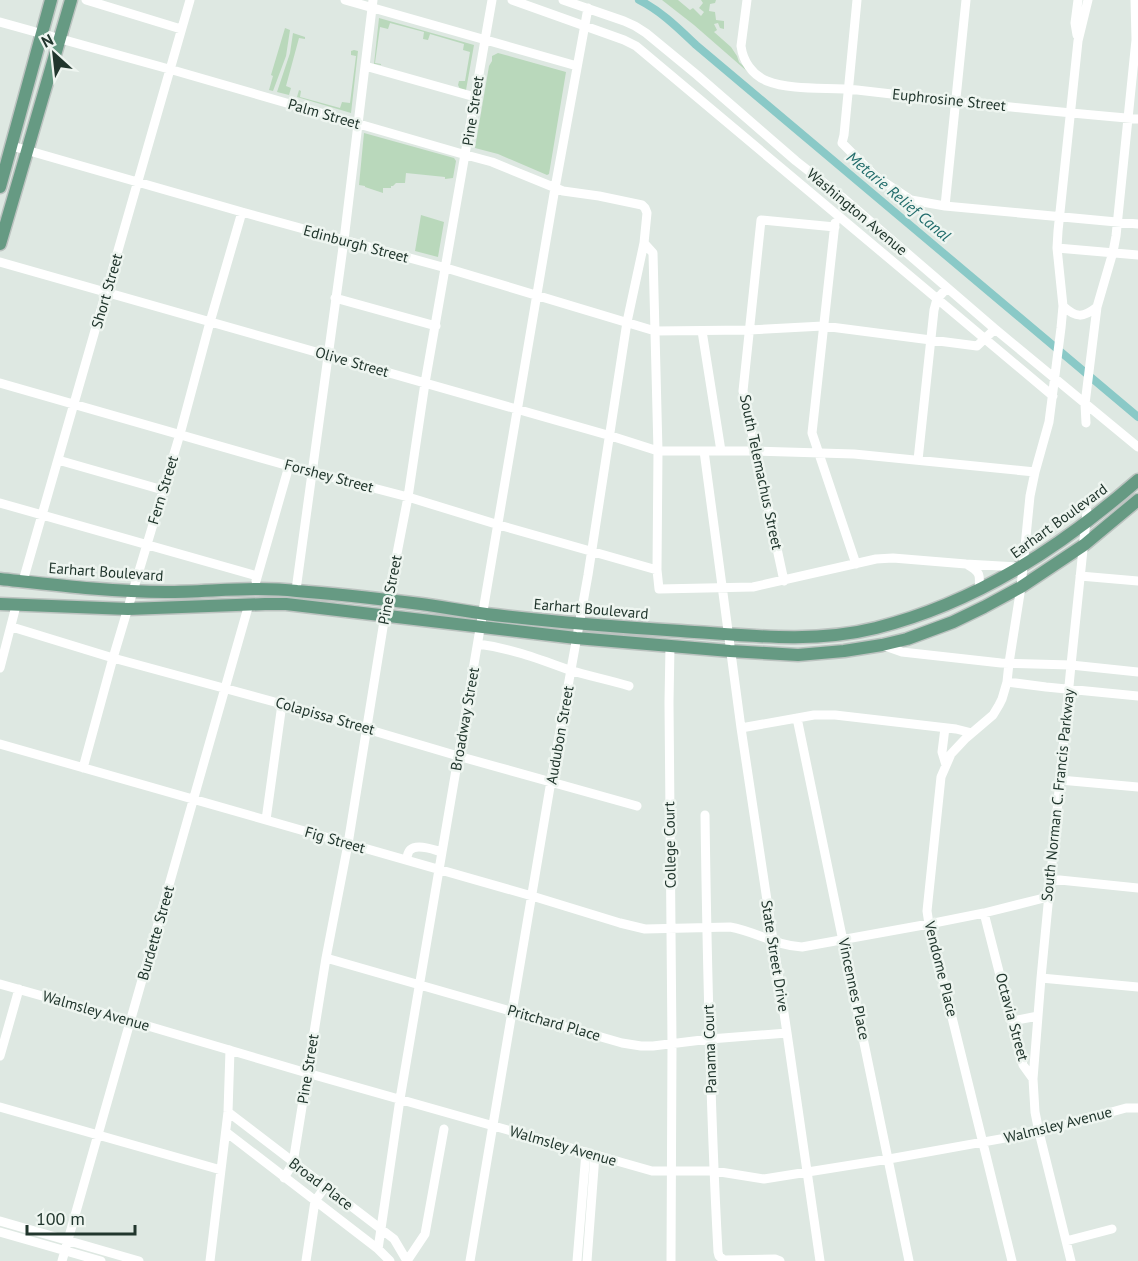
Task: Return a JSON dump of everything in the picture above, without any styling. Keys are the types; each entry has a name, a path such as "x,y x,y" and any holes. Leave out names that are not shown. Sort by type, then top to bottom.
{"main road":[{"path":"0,187 51,0"},
{"path":"0,244 71,0"},
{"name":"Earhart Boulevard","path":"0,579 133,591 296,590 579,624 801,638 822,637 851,633 914,617 979,589 1023,567 1056,545 1087,517 1138,480"},
{"name":"Earhart Boulevard","path":"0,604 128,609 286,604 480,628 670,646 798,655 844,651 907,639 952,622 1021,587 1084,545 1138,500"},
{"path":"0,585 23,581"},
{"path":"22,606 67,600 70,598 71,591 59,584"},
{"path":"947,604 952,622"}],"street":[{"path":"86,0 181,29"},
{"name":"Short Street","path":"23,581 190,0"},
{"path":"345,0 373,4 485,40 577,66"},
{"name":"Pine Street","path":"284,1178 294,1163 326,958 348,844 385,615 408,497 425,383 492,0"},
{"name":"Washington Avenue","path":"512,0 636,46 1053,396"},
{"name":"Washington Avenue","path":"564,0 635,26 697,75 796,161 842,197 1138,447"},
{"name":"Euphrosine Street","path":"747,0 742,53 748,66 760,78 783,86 848,89 1133,119"},
{"path":"857,0 842,144 875,176 911,200 945,206 1138,224"},
{"path":"945,206 966,0"},
{"path":"1078,0 1075,23 1078,41"},
{"path":"1021,587 1030,496 1049,422 1061,328 1063,306 1058,248 1059,217 1078,41 1088,0"},
{"path":"1086,423 1085,404 1097,307 1113,252 1133,119 1135,0"},
{"path":"296,590 344,240 373,4"},
{"name":"Broadway Street","path":"378,1250 400,1100 458,756 588,8"},
{"name":"Palm Street","path":"0,22 492,162 563,191 599,196 642,205 645,208"},
{"path":"365,66 475,97"},
{"path":"686,87 697,75"},
{"name":"Edinburgh Street","path":"12,146 446,268 655,331 823,326 977,346 984,339"},
{"path":"787,172 796,161"},
{"name":"Audubon Street","path":"470,1261 592,551 627,322 644,243 647,213 645,208"},
{"name":"Fern Street","path":"83,768 112,658 180,434 242,212"},
{"path":"836,215 812,433 856,564"},
{"name":"South Telemachus Street","path":"784,580 743,391 761,220 834,227"},
{"path":"644,243 653,253 659,589 753,587 876,559 893,558 1023,567"},
{"path":"1058,248 1138,255"},
{"path":"897,266 908,254"},
{"name":"Olive Street","path":"0,262 658,451 854,454 1035,472"},
{"path":"918,460 934,310 937,299 947,288"},
{"path":"335,298 436,326"},
{"path":"1063,306 1078,316 1097,307"},
{"path":"984,339 995,328"},
{"path":"702,331 721,451"},
{"name":"Forshey Street","path":"0,383 313,473 408,497 657,570"},
{"name":"State Street Drive","path":"705,451 730,651 820,1261"},
{"path":"58,460 163,490"},
{"path":"253,589 289,466"},
{"path":"0,503 257,576"},
{"name":"South Norman C. Francis Parkway","path":"1033,1079 1048,897 1087,517"},
{"path":"966,564 978,573 979,589"},
{"path":"1080,576 1138,581"},
{"name":"Vendome Place","path":"1012,1261 927,911 941,777 951,754 993,715 1002,699 1007,682 1021,587"},
{"name":"Burdette Street","path":"62,1261 249,604"},
{"path":"0,668 12,627 22,606"},
{"name":"Colapissa Street","path":"12,627 112,658 282,704 637,806"},
{"path":"478,644 507,649 629,686"},
{"path":"882,645 902,652 1009,663 1071,665 1138,672"},
{"name":"College Court","path":"670,646 671,1261"},
{"path":"1007,682 1138,696"},
{"path":"266,820 282,704"},
{"path":"741,728 814,715 835,715 972,733"},
{"name":"Vincennes Place","path":"797,718 909,1261"},
{"path":"945,728 942,752 946,765"},
{"name":"Fig Street","path":"0,744 645,929 730,927 744,929 783,945 802,947 984,913 1048,897"},
{"path":"1060,780 1138,787"},
{"name":"Panama Court","path":"705,815 718,1252 724,1260 775,1259 780,1261"},
{"path":"406,860 412,848 419,847 442,852"},
{"path":"1050,879 1138,888"},
{"name":"Octavia Street","path":"984,913 1023,1065 1033,1079 1039,1132 1071,1261"},
{"name":"Pritchard Place","path":"326,958 622,1043 641,1046 787,1033"},
{"path":"1041,978 1138,987"},
{"name":"Walmsley Avenue","path":"0,984 652,1171 714,1171 764,1179 984,1143 1039,1132 1126,1108 1138,1108"},
{"path":"0,1056 19,989"},
{"path":"1012,1021 1038,1016"},
{"path":"210,1261 228,1112 230,1050"},
{"path":"0,1107 221,1170"},
{"name":"Broad Place","path":"228,1112 394,1239 407,1261"},
{"path":"407,1261 425,1234 444,1129"},
{"name":"Broad Place","path":"226,1132 390,1261"},
{"path":"577,1261 590,1154"},
{"path":"587,1261 588,1176"},
{"path":"306,1261 315,1201 325,1187"},
{"path":"0,1221 139,1261"},
{"path":"1066,1241 1113,1229"},
{"path":"0,1232 101,1261"}],"green space":[{"path":"662,0 678,0 690,10 693,8 701,16 704,12 699,8 703,3 701,0 716,0 715,3 710,4 709,11 715,12 716,20 724,21 724,29 720,28 718,23 714,24 717,30 714,32 731,47 739,62 750,72 749,73"},
{"path":"379,18 474,45 466,90 460,89 458,85 459,81 465,81 470,52 463,50 464,44 430,34 428,40 423,39 424,32 390,23 388,29 380,27 375,63 381,65 374,64"},
{"path":"285,28 290,30 286,56 273,91 269,90 273,76 271,75"},
{"path":"293,33 305,39 299,38 286,86 291,88 289,95 277,92 290,53"},
{"path":"351,51 358,51 351,113 297,97 299,90 301,91 300,97 340,108 342,102 350,103 356,56 351,55"},
{"path":"498,53 566,72 547,175 498,154 475,148 489,66 492,56"},
{"path":"364,133 454,158 456,161 453,178 445,179 445,177 406,173 405,183 396,183 391,188 383,188 383,193 359,185"},
{"path":"421,215 444,222 438,257 415,251"}],"waterway":[{"name":"Metarie Relief Canal","path":"639,0 669,20 1138,417"}]}
